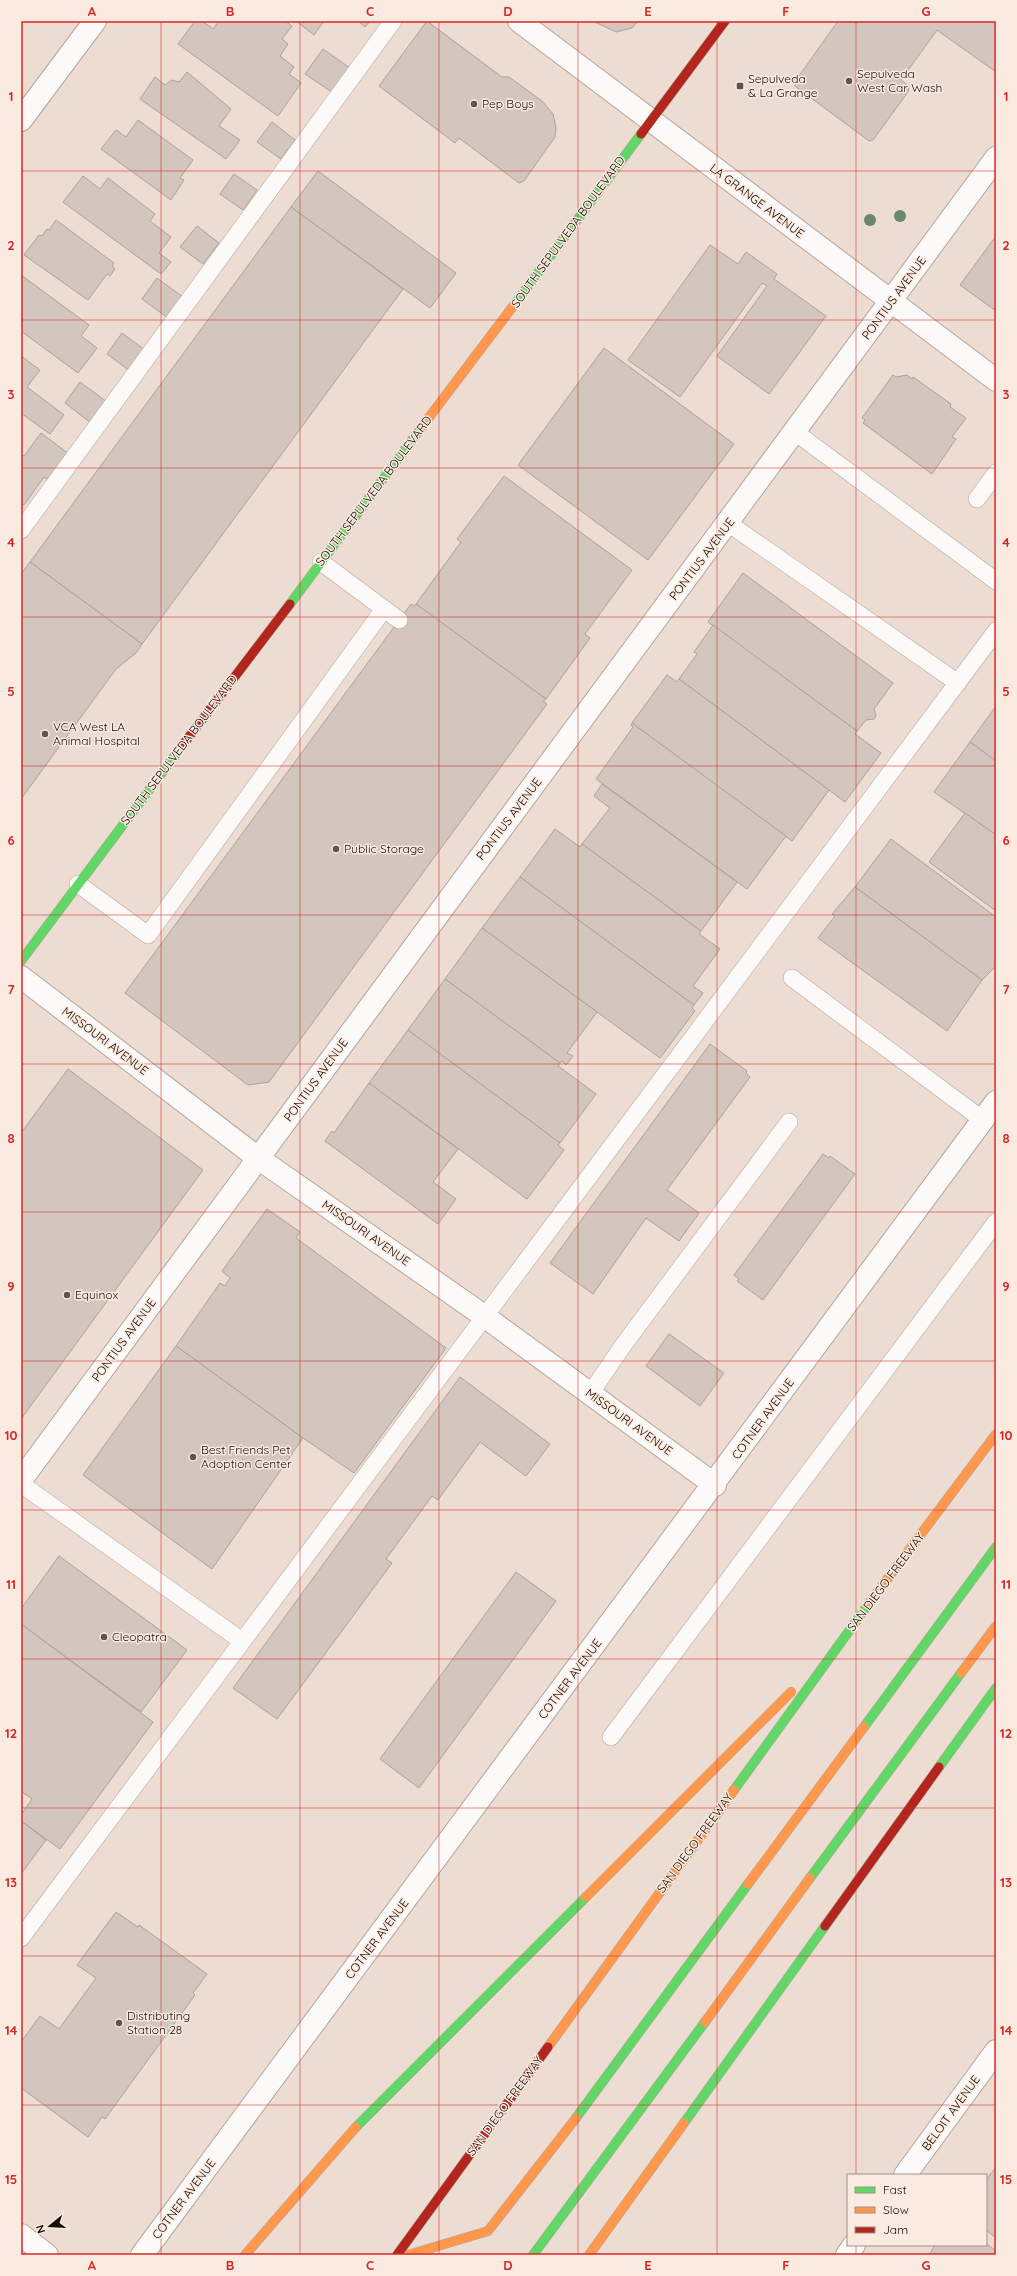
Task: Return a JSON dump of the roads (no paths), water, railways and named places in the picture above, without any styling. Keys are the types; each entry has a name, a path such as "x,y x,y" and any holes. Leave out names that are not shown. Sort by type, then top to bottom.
{"main road":[{"name":"SOUTH SEPULVEDA BOULEVARD","path":"21,960 725,21"},
{"name":"SAN DIEGO FREEWAY","path":"397,2255 838,1646 996,1434"},
{"path":"408,2255 488,2231 580,2112 996,1547"},
{"path":"533,2255 996,1626"},
{"path":"245,2255 368,2114 838,1646"},
{"path":"589,2255 996,1688"}],"street":[{"path":"21,120 95,21"},
{"name":"LA GRANGE AVENUE","path":"519,21 996,380"},
{"name":"PONTIUS AVENUE","path":"21,1480 996,158"},
{"name":"MISSOURI AVENUE","path":"21,977 258,1158 484,1316 715,1485"},
{"name":"COTNER AVENUE","path":"142,2255 715,1485 996,1102"},
{"name":"BELOIT AVENUE","path":"907,2174 996,2051"},
{"path":"21,2235 47,2255"},
{"path":"847,2255 853,2246"}],"lane":[{"path":"21,530 393,21"},
{"path":"795,432 996,581"},
{"path":"977,499 996,473"},
{"path":"728,523 958,683"},
{"path":"320,562 399,620"},
{"path":"78,884 148,935 384,609"},
{"path":"21,1938 996,631"},
{"path":"792,978 983,1120"},
{"path":"590,1394 626,1341 789,1122"},
{"path":"611,1737 996,1222"},
{"path":"21,1484 242,1641"}],"place":[{"name":"Sepulveda West Car Wash","path":"849,81"},
{"name":"Sepulveda & La Grange","path":"740,86"},
{"name":"Pep Boys","path":"474,104"},
{"name":"VCA West LA Animal Hospital","path":"45,734"},
{"name":"Public Storage","path":"336,849"},
{"name":"Equinox","path":"67,1295"},
{"name":"Best Friends Pet Adoption Center","path":"193,1457"},
{"name":"Cleopatra","path":"104,1637"},
{"name":"Distributing Station 28","path":"119,2023"}]}
